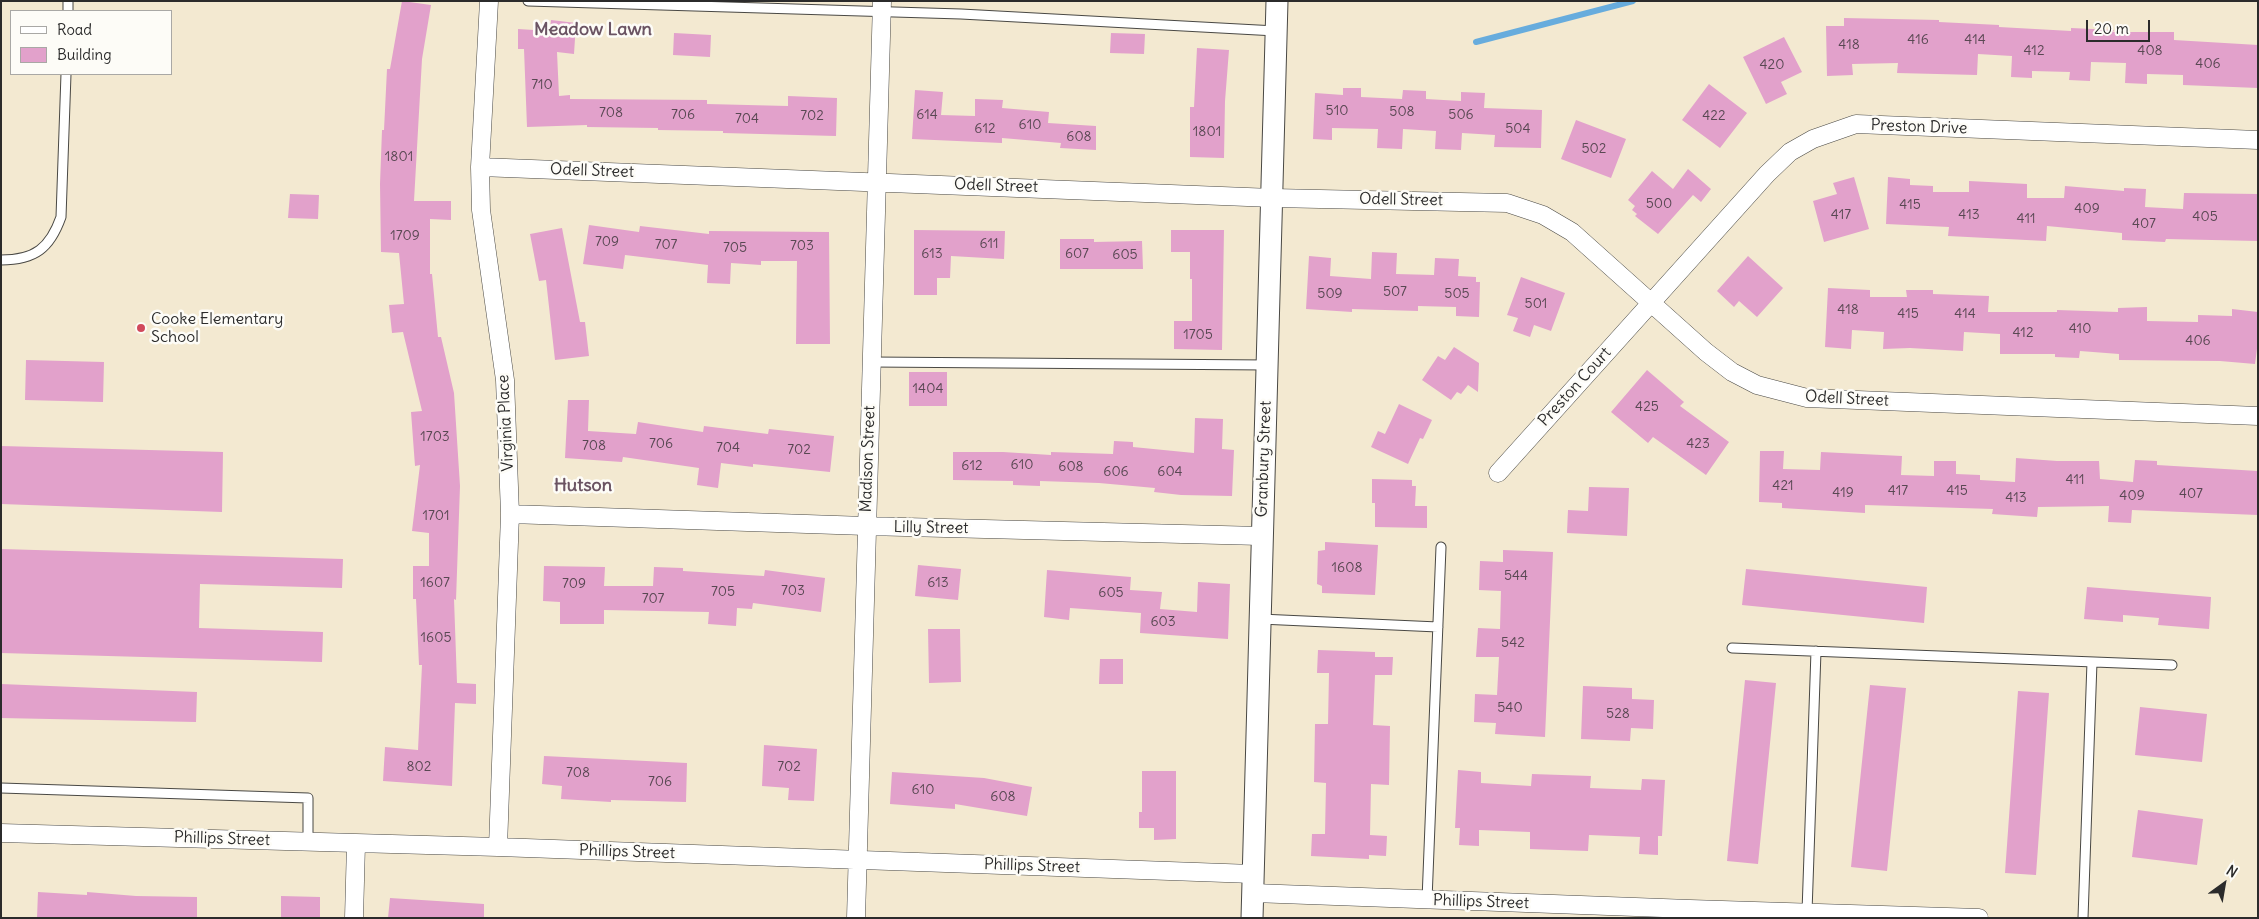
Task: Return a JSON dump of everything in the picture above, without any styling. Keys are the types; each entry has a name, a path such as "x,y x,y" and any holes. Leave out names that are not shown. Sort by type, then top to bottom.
{"street":[{"name":"Virginia Place","path":"489,1 480,167 481,210 505,380 510,514 498,847"},
{"name":"Granbury Street","path":"1252,918 1277,1"},
{"name":"Madison Street","path":"856,918 882,7"},
{"name":"Preston Drive","path":"1651,302 1749,193 1790,152 1813,139 1856,124 2258,140"},
{"name":"Odell Street","path":"480,167 1273,198 1507,203 1543,215 1572,232 1706,352 1732,372 1757,385 1806,398 2258,416"},
{"name":"Preston Court","path":"1498,473 1651,302"},
{"name":"Lilly Street","path":"510,514 866,526 1261,536"},
{"name":"Phillips Street","path":"1,833 498,847 858,860 1253,883 1427,900 1681,913 1807,912 1979,918"},
{"path":"354,918 356,844"}],"lane":[{"path":"528,1 882,7 962,14 1276,31"},
{"path":"1,260 30,257 44,248 56,232 61,217 66,75"},
{"path":"872,362 1267,365"},
{"path":"1427,900 1441,547"},
{"path":"1259,619 1438,627"},
{"path":"1732,648 2172,665"},
{"path":"1807,912 1816,651"},
{"path":"2083,918 2092,662"},
{"path":"1,788 308,798 308,842"}],"building":[{"path":"402,1 431,5 422,59 414,201 451,201 451,220 430,219 430,274 432,274 438,337 441,337 454,393 460,486 456,600 454,599 457,683 476,684 476,704 455,703 452,786 383,781 385,747 418,750 422,665 419,665 416,599 413,599 413,566 429,566 429,533 412,531 420,465 415,466 411,412 422,411 403,332 392,333 389,305 404,304 399,253 381,252 380,184 387,69 390,69"},
{"path":"1844,18 1939,20 1939,22 1999,25 1999,27 2071,31 2071,28 2114,30 2113,32 2174,32 2174,40 2258,45 2258,88 2183,85 2183,75 2147,74 2147,84 2125,83 2126,63 2091,62 2090,81 2069,80 2070,72 2032,71 2032,78 2011,77 2012,56 1978,54 1977,75 1897,73 1898,63 1852,64 1853,75 1827,76 1826,26 1844,26"},
{"path":"551,20 576,23 574,54 557,52 559,96 570,95 570,99 707,100 707,104 788,106 788,96 837,98 836,136 723,133 723,131 658,130 658,128 587,127 587,125 527,127 524,49 518,49 518,29 550,31"},
{"path":"674,33 711,35 710,57 673,55"},
{"path":"1111,33 1145,34 1144,54 1110,53"},
{"path":"1784,37 1802,72 1781,82 1787,94 1766,104 1743,57"},
{"path":"1197,48 1229,50 1225,101 1224,158 1190,157 1190,107 1194,107"},
{"path":"1709,84 1747,113 1720,148 1682,120"},
{"path":"1343,88 1361,88 1361,97 1402,99 1403,90 1426,91 1426,99 1461,101 1461,92 1485,93 1484,108 1542,110 1541,148 1494,147 1495,135 1462,133 1461,150 1435,149 1436,131 1403,129 1402,149 1377,148 1378,129 1332,128 1332,140 1313,139 1315,93 1343,95"},
{"path":"915,90 943,92 941,115 975,116 975,99 1003,100 1002,108 1049,112 1048,123 1096,126 1096,150 1060,148 1061,143 1002,138 1002,143 912,139"},
{"path":"1576,120 1626,139 1611,178 1561,159"},
{"path":"1688,169 1711,189 1701,202 1693,195 1658,234 1635,216 1637,214 1632,210 1635,206 1628,200 1652,171 1673,189"},
{"path":"1854,177 1869,229 1824,242 1813,201 1837,194 1833,183"},
{"path":"1888,177 1910,179 1910,185 1933,186 1933,192 1969,192 1969,181 2027,184 2027,198 2064,198 2065,186 2124,191 2124,188 2146,189 2145,207 2183,209 2184,193 2258,194 2258,241 2166,239 2165,242 2122,240 2122,233 2047,226 2046,241 1948,236 1949,227 1886,224"},
{"path":"290,194 319,195 318,219 288,218"},
{"path":"589,225 639,232 640,226 709,234 709,231 829,232 830,344 796,344 797,261 761,261 761,265 731,263 730,284 707,283 708,265 625,255 623,269 583,264"},
{"path":"562,228 580,322 585,322 589,356 555,360 546,280 539,281 530,234"},
{"path":"914,230 1005,231 1004,259 951,256 950,278 937,278 937,295 914,295"},
{"path":"1171,230 1224,230 1222,350 1174,349 1174,321 1192,321 1192,279 1190,279 1190,252 1171,252"},
{"path":"1060,239 1094,239 1094,242 1142,241 1143,269 1060,269"},
{"path":"1372,252 1397,253 1396,274 1434,275 1435,258 1459,259 1458,276 1476,277 1476,282 1480,282 1479,317 1456,316 1456,307 1418,306 1418,311 1352,309 1352,312 1306,309 1309,256 1331,258 1330,276 1371,279"},
{"path":"1748,256 1783,288 1757,317 1739,301 1734,307 1717,291"},
{"path":"1521,277 1565,293 1551,331 1534,325 1530,337 1513,331 1518,318 1507,315"},
{"path":"1828,288 1870,290 1870,297 1907,297 1906,290 1933,290 1933,294 1989,296 1988,312 2057,312 2057,310 2118,312 2118,308 2147,307 2147,321 2198,322 2198,315 2232,316 2232,309 2258,312 2258,341 2255,364 2220,361 2119,360 2119,354 2080,351 2079,358 2055,357 2055,354 2000,354 2000,334 1964,332 1963,351 1910,348 1883,349 1884,332 1852,330 1851,349 1825,347"},
{"path":"1454,347 1479,363 1478,392 1468,385 1461,394 1457,392 1451,400 1422,380 1438,356 1445,360"},
{"path":"26,360 104,362 103,402 25,400"},
{"path":"1647,370 1684,402 1680,406 1729,442 1706,475 1653,437 1648,443 1611,412"},
{"path":"909,372 947,372 947,406 909,406"},
{"path":"568,400 589,400 588,431 636,434 638,422 703,432 704,426 768,434 769,429 834,436 830,472 753,464 753,467 721,463 718,488 697,485 699,468 623,457 622,462 565,458"},
{"path":"1399,404 1432,420 1423,439 1420,438 1408,464 1371,447 1378,431 1385,434"},
{"path":"1195,418 1223,419 1222,449 1234,450 1232,496 1181,495 1154,492 1155,488 1099,483 1040,481 1040,486 1013,485 1013,481 953,480 953,452 1003,452 1051,455 1051,452 1113,454 1114,441 1133,442 1133,447 1194,453"},
{"path":"1,446 223,452 222,512 1,504"},
{"path":"1760,451 1784,451 1783,469 1820,470 1821,452 1902,456 1901,475 1934,476 1934,461 1956,461 1956,474 1980,475 1980,480 2015,482 2016,458 2057,461 2099,461 2100,479 2133,482 2135,460 2157,461 2157,465 2258,471 2258,515 2132,510 2131,523 2108,522 2109,506 2038,507 2037,517 1992,514 1993,509 1865,505 1865,513 1782,508 1782,503 1759,502"},
{"path":"1372,479 1412,480 1412,486 1416,486 1415,506 1427,506 1427,528 1375,527"},
{"path":"1589,487 1629,488 1627,536 1567,533 1568,510 1588,511"},
{"path":"1325,542 1378,545 1375,595 1322,593 1322,586 1317,584 1318,551 1325,550"},
{"path":"1,549 343,559 342,588 200,584 199,628 323,632 322,662 1,653"},
{"path":"1503,550 1553,552 1545,737 1495,734 1496,723 1474,722 1475,694 1497,695 1499,657 1476,657 1478,628 1500,629 1501,591 1479,590 1480,561 1503,562"},
{"path":"918,565 961,569 958,600 915,596"},
{"path":"544,566 605,567 604,586 653,586 654,567 683,568 683,571 764,576 765,570 825,578 821,612 753,603 752,609 737,608 736,626 708,624 709,612 604,610 604,624 560,624 560,602 543,601"},
{"path":"1746,569 1927,587 1924,623 1742,605"},
{"path":"1047,570 1131,577 1130,590 1162,592 1160,609 1197,612 1198,582 1230,584 1228,639 1140,633 1141,613 1070,608 1069,620 1044,617"},
{"path":"2087,587 2211,597 2209,629 2158,625 2159,618 2123,615 2123,622 2084,619"},
{"path":"928,629 960,629 961,682 929,683"},
{"path":"1318,650 1375,652 1375,657 1393,657 1392,675 1375,675 1373,725 1390,726 1389,785 1371,784 1370,835 1387,836 1386,856 1369,855 1369,859 1311,856 1312,834 1325,834 1326,783 1314,782 1315,724 1328,724 1329,673 1317,673"},
{"path":"1100,659 1123,659 1123,684 1099,684"},
{"path":"1745,680 1776,683 1758,864 1727,861"},
{"path":"1,684 197,692 196,722 1,718"},
{"path":"1870,685 1906,688 1887,871 1851,867"},
{"path":"1583,686 1632,688 1632,699 1654,700 1653,729 1631,728 1630,741 1581,739"},
{"path":"2018,691 2049,693 2036,875 2005,873"},
{"path":"2140,707 2207,714 2202,762 2135,755"},
{"path":"764,745 817,749 814,801 788,800 789,788 762,786"},
{"path":"544,756 687,763 686,802 611,800 611,802 561,799 562,786 542,784"},
{"path":"1458,770 1481,772 1481,783 1531,786 1532,774 1591,776 1590,788 1641,790 1642,779 1665,780 1662,836 1658,836 1658,855 1639,854 1640,837 1589,835 1588,851 1530,849 1530,832 1479,830 1479,846 1459,845 1460,828 1455,828"},
{"path":"1142,771 1176,771 1176,839 1154,840 1154,828 1139,828 1139,812 1142,812"},
{"path":"892,772 984,778 1032,787 1027,816 955,804 955,809 890,804"},
{"path":"2138,810 2203,819 2197,865 2132,857"},
{"path":"38,892 87,895 87,892 136,896 197,897 197,918 37,918"},
{"path":"281,896 320,897 320,918 281,918"},
{"path":"390,898 484,904 484,918 388,918"}],"waterway":[{"path":"1476,42 1633,1"}],"place":[{"name":"Cooke Elementary School","path":"141,328"}],"district":[{"name":"Meadow Lawn","path":"593,30"},
{"name":"Hutson","path":"583,486"}]}
